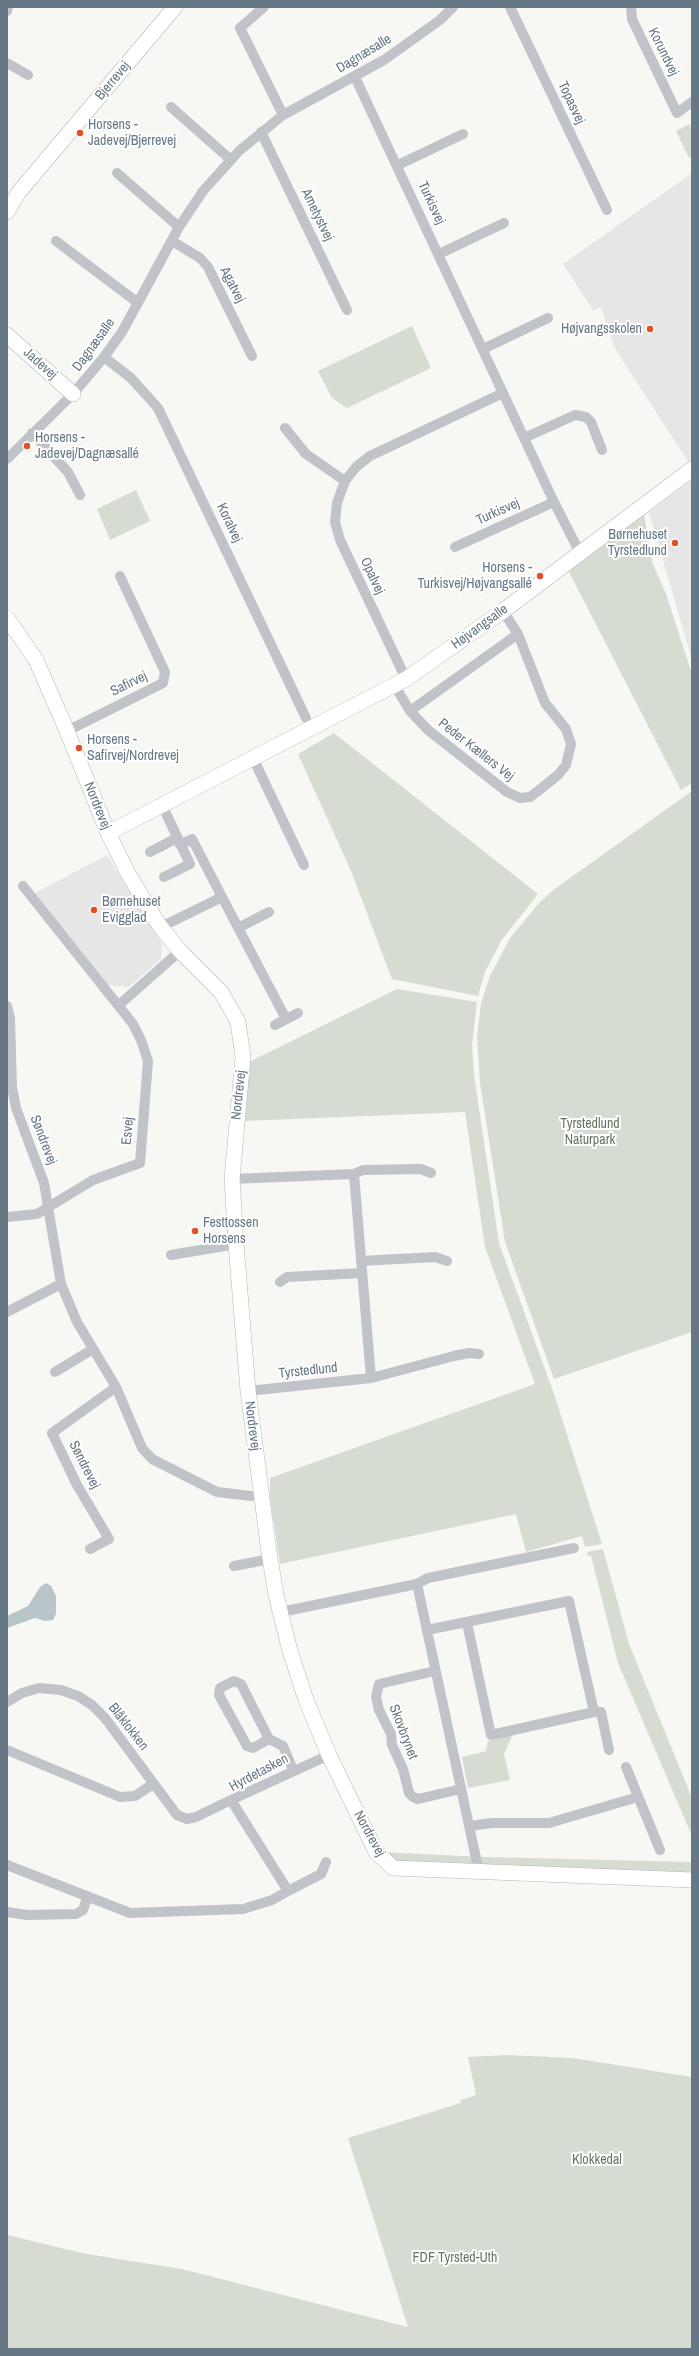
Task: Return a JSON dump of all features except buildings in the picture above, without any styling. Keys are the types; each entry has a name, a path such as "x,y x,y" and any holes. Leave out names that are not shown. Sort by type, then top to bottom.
{"street":[{"path":"7,11 8,7"},
{"name":"Bjerrevej","path":"7,212 13,196 175,7"},
{"path":"264,7 240,28 284,115"},
{"name":"Dagnæsalle","path":"7,459 73,394 104,357 138,303 179,227 203,191 231,160 261,132 284,115 355,78 384,60 440,20 453,7"},
{"name":"Topasvej","path":"510,7 606,210"},
{"name":"Korundvej","path":"631,7 632,19 677,113 692,102"},
{"path":"7,64 28,75"},
{"name":"Turkisvej","path":"355,78 398,165 554,502 580,553"},
{"path":"171,107 231,160"},
{"name":"Ametystvej","path":"261,132 347,310"},
{"path":"398,165 463,134"},
{"path":"117,173 179,227"},
{"path":"439,254 504,223"},
{"path":"56,241 138,303"},
{"name":"Agatvej","path":"172,241 200,258 210,271 252,356"},
{"path":"483,349 548,318"},
{"name":"Jadevej","path":"7,335 73,394"},
{"name":"Koralvej","path":"104,357 131,378 158,408 306,718"},
{"name":"Opalvej","path":"400,683 340,540 335,522 337,503 345,481 356,466 370,456 503,393"},
{"path":"524,438 575,415 586,417 591,422 602,450"},
{"path":"285,428 306,454 345,481"},
{"path":"32,433 68,472 80,495"},
{"name":"Højvangsalle","path":"108,833 400,683 503,610 692,469"},
{"name":"Turkisvej","path":"455,547 554,502"},
{"name":"Safirvej","path":"67,731 163,683 166,672 120,576"},
{"name":"Peder Kællers Vej","path":"400,683 410,711 428,730 507,792 520,798 530,797 558,775 566,765 571,744 566,729 545,703 536,686 518,634 503,610"},
{"name":"Nordrevej","path":"7,618 36,660 67,731 108,833 128,875 161,927 180,951 221,992 231,1006 242,1039 243,1057 232,1179 248,1391 270,1559 281,1612 306,1700 328,1755 376,1852 393,1868 692,1880"},
{"path":"410,711 518,634"},
{"path":"253,758 304,865"},
{"path":"162,805 190,864 164,878"},
{"path":"150,852 179,841 192,839 248,948 253,953 286,1019"},
{"name":"Esvej","path":"23,886 119,1005 141,1040 148,1061 140,1163 94,1180 72,1191 48,1208"},
{"path":"161,927 222,897"},
{"path":"238,928 269,912"},
{"path":"119,1005 180,951"},
{"name":"Søndrevej","path":"7,1006 10,1018 12,1087 16,1108 44,1183 61,1284 77,1322 116,1387 135,1435 142,1448 152,1459 217,1492 251,1496"},
{"path":"275,1025 298,1013"},
{"path":"232,1179 354,1174 362,1170 421,1169 431,1173"},
{"path":"354,1174 371,1378"},
{"path":"7,1217 37,1214 48,1208"},
{"path":"171,1255 236,1244"},
{"path":"361,1261 435,1257 447,1261"},
{"path":"280,1282 287,1277 362,1273"},
{"path":"7,1312 61,1284"},
{"path":"55,1372 92,1349"},
{"name":"Tyrstedlund","path":"248,1391 371,1378 454,1356 469,1353 479,1354"},
{"name":"Søndrevej","path":"90,1549 108,1539 78,1485 52,1432 116,1387"},
{"path":"281,1612 417,1584 428,1578 574,1548"},
{"path":"234,1566 270,1559"},
{"path":"417,1584 479,1872"},
{"path":"427,1630 569,1601 594,1712"},
{"path":"467,1623 491,1736 594,1712 601,1712 609,1750"},
{"name":"Skovbrynet","path":"435,1671 379,1684 376,1697 379,1710 390,1734 392,1745 403,1769 409,1793 418,1799 461,1789"},
{"path":"269,1739 253,1748 247,1746 219,1695 220,1688 234,1681 241,1684 269,1739 283,1746 293,1770"},
{"name":"Blåklokken","path":"7,1702 22,1693 39,1688 62,1690 78,1696 105,1718 177,1815 187,1819 196,1817 231,1800"},
{"path":"7,1750 120,1797 135,1796 153,1784"},
{"name":"Hyrdetasken","path":"288,1890 231,1800 328,1755"},
{"path":"626,1767 660,1850"},
{"path":"470,1826 492,1823 549,1823 638,1797"},
{"path":"7,1865 87,1898 130,1913 236,1910 257,1906 321,1874 326,1862"},
{"path":"7,1912 27,1915 76,1914 83,1910 87,1898"}],"shaded area":[{"name":"Højvangsskolen","path":"692,173 692,460 689,463 614,347 601,307 593,310 563,264"},
{"name":"Børnehuset Tyrstedlund","path":"692,480 692,660 649,512"},
{"name":"Børnehuset Evigglad","path":"107,855 162,944 161,959 129,987 106,985 35,893"},
{"path":"46,1583 51,1586 56,1596 56,1614 53,1620 45,1621 35,1618 7,1628 7,1616 28,1606 40,1587"}],"green space":[{"path":"689,124 692,131 692,156 689,158 676,131"},
{"path":"412,326 431,368 347,408 332,398 318,371"},
{"path":"136,490 150,521 110,540 97,509"},
{"path":"644,514 652,562 666,594 692,674 692,783 681,790 568,570"},
{"path":"334,733 538,894 501,941 485,972 478,996 392,979 351,871 298,754"},
{"name":"Tyrstedlund Naturpark","path":"692,791 692,1332 554,1379 505,1242 480,1083 477,1036 481,1003 490,976 510,938 540,902 556,888"},
{"path":"397,989 477,1002 472,1044 474,1075 499,1243 554,1394 602,1544 585,1547 582,1536 526,1552 516,1514 280,1564 270,1497 270,1478 535,1384 485,1247 465,1112 244,1121 249,1062"},
{"path":"603,1549 629,1644 692,1798 692,1836 618,1663 591,1556 588,1556 587,1552"},
{"path":"513,1734 504,1754 510,1780 468,1788 462,1757 486,1751 488,1741"},
{"path":"381,1852 484,1857 692,1862 692,1876 399,1864"},
{"name":"Klokkedal","path":"507,2055 573,2058 692,2077 692,2349 7,2349 7,2235 87,2254 182,2269 408,2327 348,2138 461,2103 460,2100 476,2095 468,2057"}],"place":[{"name":"Horsens - Jadevej/Bjerrevej","path":"80,133"},
{"name":"Højvangsskolen","path":"650,329"},
{"name":"Horsens - Jadevej/Dagnæsallé","path":"27,446"},
{"name":"Børnehuset Tyrstedlund","path":"675,543"},
{"name":"Horsens - Turkisvej/Højvangsallé","path":"540,576"},
{"name":"Horsens - Safirvej/Nordrevej","path":"79,748"},
{"name":"Børnehuset Evigglad","path":"94,910"},
{"name":"Festtossen Horsens","path":"195,1231"}],"park label":[{"name":"FDF Tyrsted-Uth","path":"455,2258"}]}
